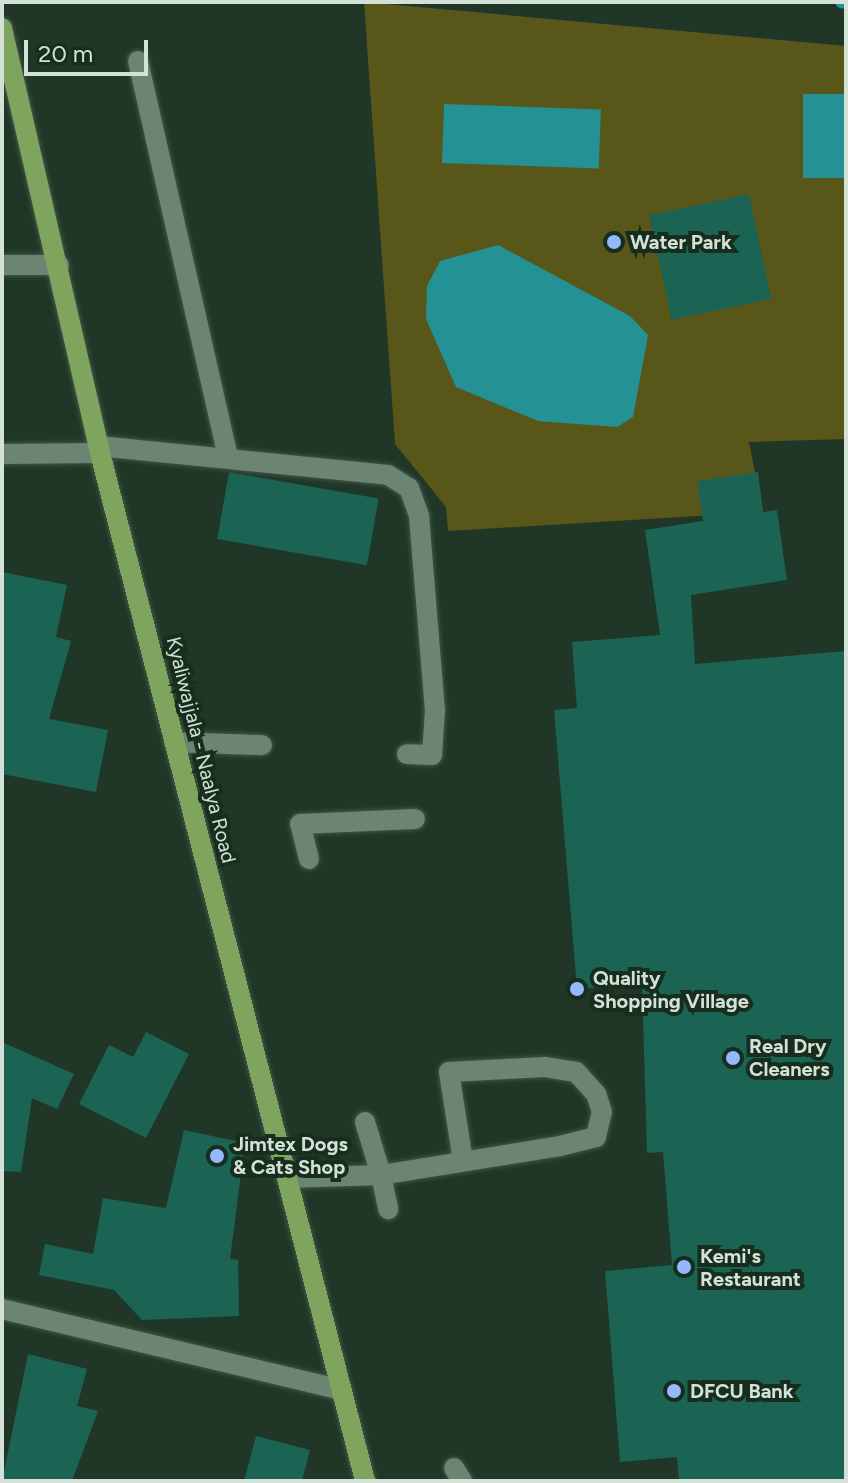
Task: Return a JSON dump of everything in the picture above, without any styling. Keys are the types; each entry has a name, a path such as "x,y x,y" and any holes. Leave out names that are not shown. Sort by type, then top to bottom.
{"main road":[{"name":"Kyaliwajjala - Naalya Road","path":"2,28 59,265 99,450 365,1481"}],"street":[{"path":"138,61 227,454"},
{"path":"2,265 59,265"},
{"path":"2,454 99,450 227,454 388,475 409,488 419,516 435,710 432,755 407,754"},
{"path":"174,742 262,745"},
{"path":"309,859 300,824 415,819"},
{"path":"287,1178 381,1175 463,1161 596,1137 602,1112 596,1094 576,1072 545,1067 449,1072 463,1161"},
{"path":"365,1122 388,1209"},
{"path":"2,1309 339,1389"}],"shaded area":[{"name":"Water Park","path":"364,2 846,46 846,439 749,442 763,512 448,531 446,507 395,444"}],"water":[{"path":"803,94 846,94 846,178 803,178"},
{"path":"444,104 601,109 599,168 442,163"},
{"path":"498,245 630,316 648,335 633,417 617,427 538,421 456,387 426,319 427,286 440,261"}],"building":[{"path":"749,194 771,299 671,320 649,215"},
{"path":"229,472 379,498 367,565 217,539"},
{"path":"758,472 763,512 777,510 787,580 691,595 695,664 846,651 846,1481 679,1481 677,1457 620,1462 605,1271 672,1265 663,1152 647,1153 642,984 577,989 554,710 577,708 572,642 660,635 645,530 703,521 697,481"},
{"path":"2,572 67,585 56,637 71,641 49,719 108,730 96,792 2,774"},
{"path":"146,1032 189,1054 146,1138 79,1104 109,1045 133,1057"},
{"path":"2,1042 74,1074 57,1109 32,1098 21,1172 2,1171"},
{"path":"184,1130 245,1143 230,1259 238,1260 239,1316 142,1320 114,1290 39,1275 45,1244 93,1254 103,1198 166,1208"},
{"path":"28,1354 87,1369 77,1406 98,1411 72,1481 2,1481"},
{"path":"256,1436 310,1450 302,1481 244,1481"}],"waterway":[{"path":"841,2 846,3"}],"place":[{"name":"Water Park","path":"614,242"},
{"name":"Quality Shopping Village","path":"577,989"},
{"name":"Real Dry Cleaners","path":"733,1058"},
{"name":"Jimtex Dogs & Cats Shop","path":"217,1156"},
{"name":"Kemi's Restaurant","path":"684,1267"},
{"name":"DFCU Bank","path":"674,1391"}]}
